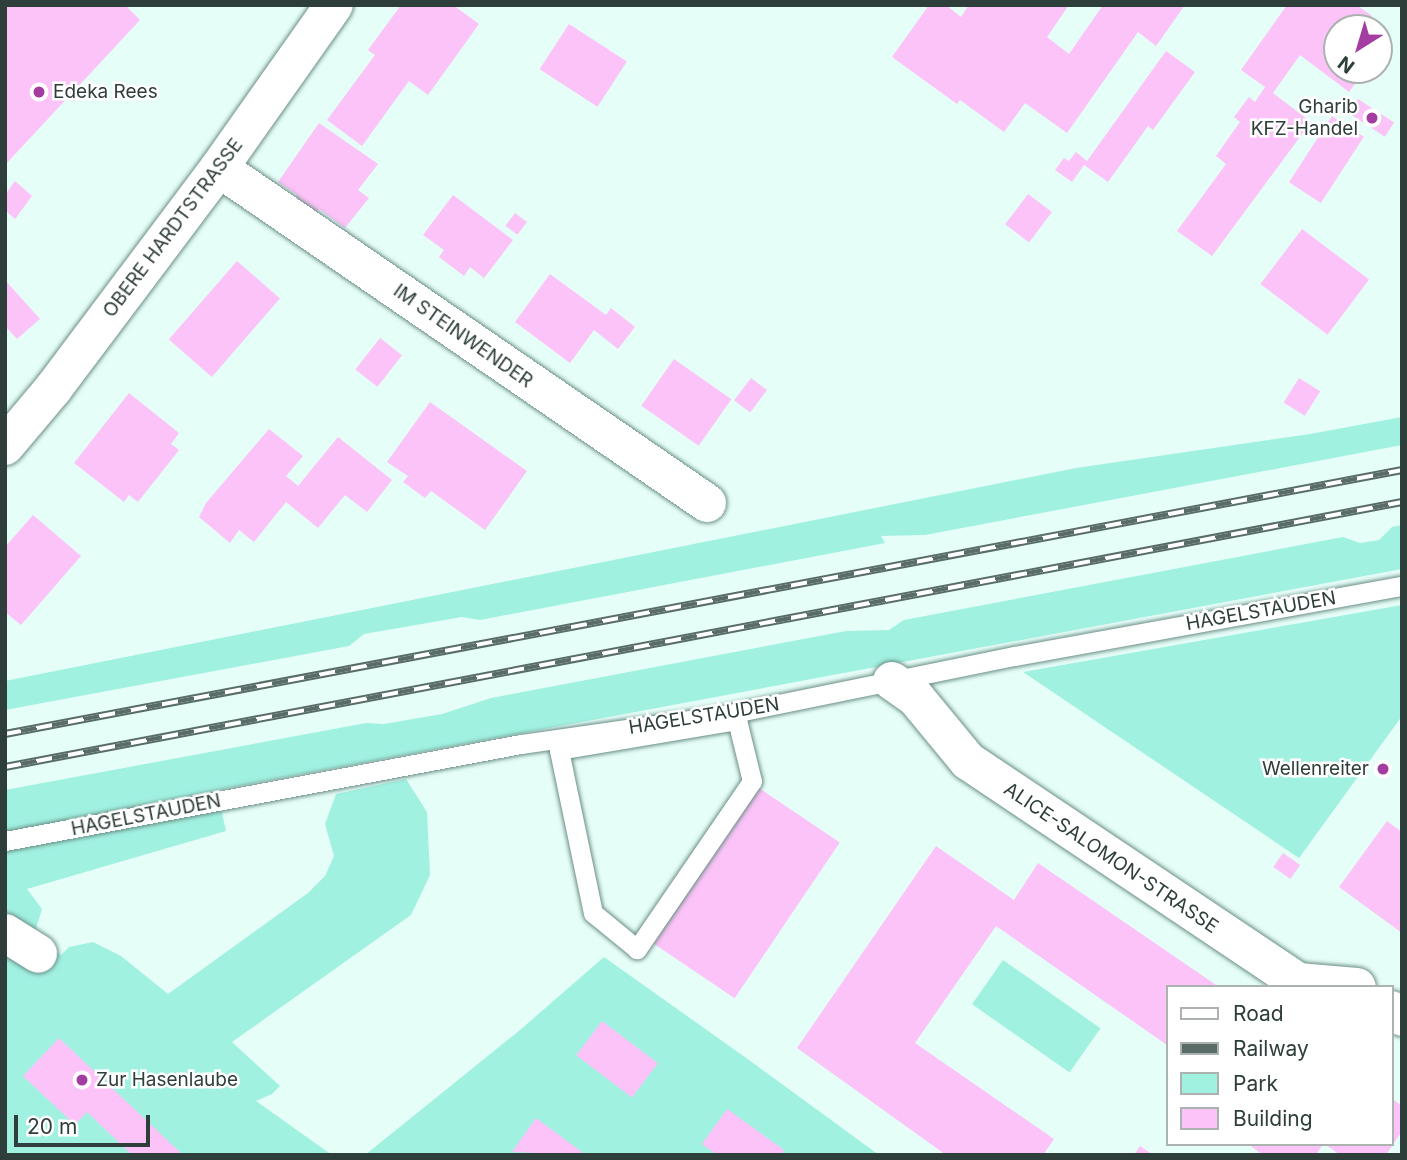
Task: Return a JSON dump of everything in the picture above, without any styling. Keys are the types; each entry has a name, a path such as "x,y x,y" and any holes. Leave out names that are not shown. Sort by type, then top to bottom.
{"street":[{"name":"OBERE HARDTSTRASSE","path":"5,446 53,389 219,169 334,5"},
{"name":"IM STEINWENDER","path":"219,169 707,503"},
{"name":"ALICE-SALOMON-STRASSE","path":"892,681 916,698 968,761 1298,982 1333,985"},
{"path":"5,933 38,954"}],"lane":[{"name":"HAGELSTAUDEN","path":"5,841 521,744 724,715 1402,586"},
{"path":"737,720 752,780 637,949 593,913 559,750 737,720"}],"green space":[{"path":"1402,417 1402,445 925,535 881,536 885,543 480,620 462,617 364,634 349,646 5,710 5,681 1076,468 1310,434"},
{"path":"1402,525 1402,569 217,790 226,831 27,889 42,909 35,932 61,955 69,947 93,942 121,956 168,994 308,893 325,876 334,856 325,824 336,794 406,779 427,812 430,875 411,915 232,1042 280,1086 272,1094 256,1101 332,1155 5,1155 5,790 366,723 384,724 442,714 491,698 846,631 889,630 904,620 1343,537 1360,543 1379,540 1392,527"},
{"path":"1402,605 1402,716 1299,858 1023,672"},
{"path":"604,957 879,1155 365,1155 520,1030"},
{"path":"1003,960 1100,1028 1070,1072 972,1004"}],"building":[{"name":"Edeka Rees","path":"5,5 125,5 140,20 5,165"},
{"path":"401,5 453,5 479,24 428,95 409,81 362,146 327,120 375,55 368,50"},
{"path":"929,5 946,5 961,17 969,5 1069,5 1047,37 1069,54 1103,5 1185,5 1156,46 1138,32 1067,133 1025,103 1004,132 960,100 957,104 892,57"},
{"path":"1287,5 1357,5 1369,14 1323,14 1323,72 1300,55 1273,93 1311,122 1212,256 1177,231 1226,164 1216,156 1240,122 1234,117 1249,97 1255,102 1265,87 1241,70"},
{"path":"569,24 627,62 597,107 540,69"},
{"path":"1166,51 1195,72 1153,130 1148,126 1108,182 1084,165 1072,182 1055,170 1064,158 1069,161 1076,152 1087,161"},
{"path":"1338,84 1355,84 1349,92"},
{"name":"Gharib KFZ-Handel","path":"1358,99 1394,122 1385,137 1349,113"},
{"path":"1332,116 1364,137 1321,203 1289,182"},
{"path":"319,123 378,164 358,190 369,198 345,228 319,209 314,216 293,201 297,195 278,182"},
{"path":"15,181 32,196 15,219 5,210 5,195"},
{"path":"1028,194 1052,212 1029,242 1005,224"},
{"path":"453,195 513,240 484,278 470,267 464,276 439,257 444,250 423,235"},
{"path":"515,213 527,222 517,235 505,226"},
{"path":"1302,229 1369,280 1328,335 1260,284"},
{"path":"237,261 280,298 212,377 169,339"},
{"path":"550,274 606,315 611,308 635,327 618,349 594,330 570,363 515,322"},
{"path":"5,280 40,319 17,339 5,326"},
{"path":"380,338 402,355 377,387 355,370"},
{"path":"674,359 731,399 699,446 641,406"},
{"path":"751,378 767,390 750,412 734,400"},
{"path":"1299,378 1320,391 1305,416 1284,403"},
{"path":"129,393 179,433 171,444 179,450 138,502 129,495 124,502 74,463"},
{"path":"430,402 527,471 485,530 431,491 425,498 403,482 408,476 387,462"},
{"path":"269,429 303,456 286,476 298,486 338,437 392,480 367,512 345,495 318,528 286,502 254,542 239,530 230,543 199,517 206,503"},
{"path":"33,515 81,556 21,625 5,612 5,547"},
{"path":"756,786 840,842 735,998 651,942"},
{"path":"1387,821 1402,832 1402,933 1339,887"},
{"path":"936,846 1014,900 1038,863 1216,985 1166,985 1166,1044 996,926 915,1043 1054,1139 1043,1155 946,1155 797,1048"},
{"path":"1283,853 1300,865 1290,879 1273,867"},
{"path":"602,1021 658,1063 632,1097 576,1055"},
{"path":"59,1038 183,1155 132,1155 87,1112 75,1125 23,1076"},
{"path":"1393,1099 1402,1106 1402,1131 1393,1144"},
{"path":"727,1109 784,1150 781,1155 717,1155 702,1144"},
{"path":"536,1118 586,1155 512,1152"},
{"path":"1140,1146 1153,1155 1134,1155"},
{"path":"1251,1146 1322,1146 1316,1155 1263,1155"},
{"path":"1328,1146 1392,1146 1386,1155 1340,1155"}],"railway":[{"path":"5,734 1402,470"},
{"path":"5,767 1402,502"}],"place":[{"name":"Edeka Rees","path":"39,92"},
{"name":"Gharib KFZ-Handel","path":"1372,118"},
{"name":"Wellenreiter","path":"1383,769"},
{"name":"Zur Hasenlaube","path":"82,1080"}]}
